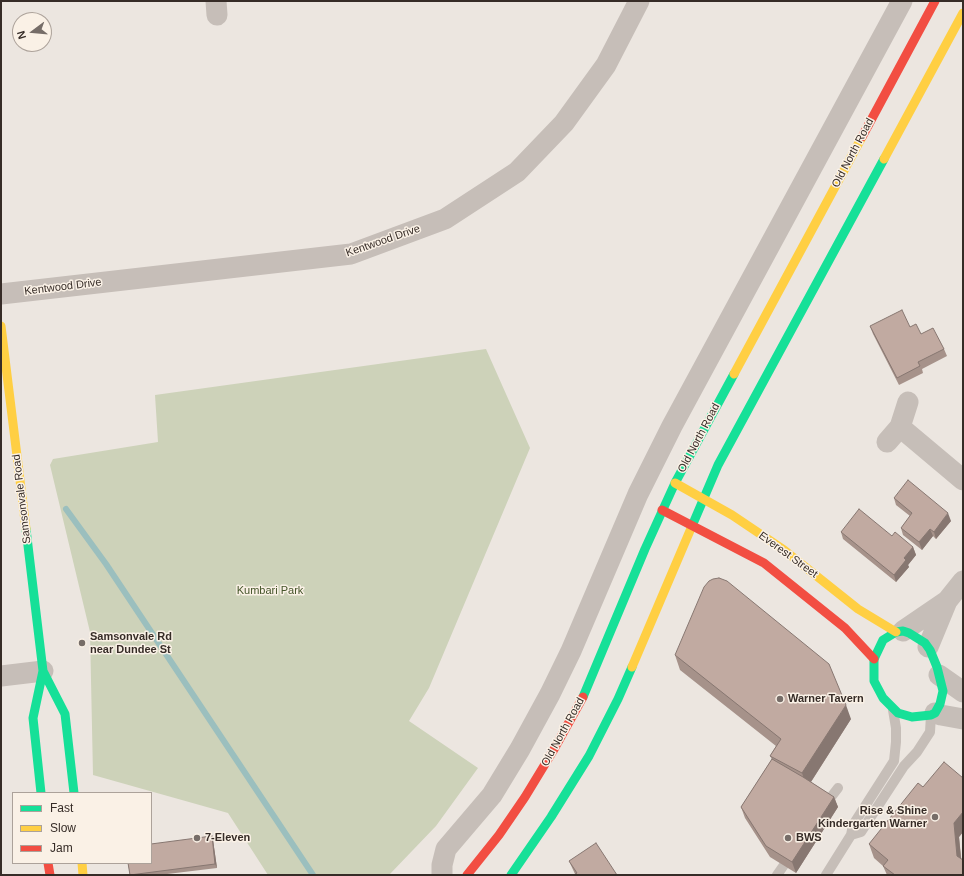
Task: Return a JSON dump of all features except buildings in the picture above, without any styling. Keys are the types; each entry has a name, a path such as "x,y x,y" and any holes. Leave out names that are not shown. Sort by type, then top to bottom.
{"main road":[{"name":"Old North Road","path":"467,875 499,835 521,803 579,705 662,510 675,483 936,1"},
{"path":"513,874 589,756 618,699 718,465 963,13"},
{"name":"Samsonvale Road","path":"1,326 43,671 33,718 41,792"},
{"name":"Everest Street","path":"675,483 732,515 784,550 858,609 925,643 928,647"},
{"name":"Everest Street","path":"662,510 692,524 764,563 845,628 874,659"},
{"path":"900,631 883,640 874,659 873,670 874,681 883,698 898,713 912,717 920,717 933,714 940,704 943,691 939,675 928,647"},
{"name":"Samsonvale Road","path":"43,671 65,714 74,792"},
{"path":"48,864 50,875"},
{"path":"82,864 83,875"}],"street":[{"name":"Kentwood Drive","path":"1,294 352,254 445,219 517,172 564,123 606,66 639,1"},
{"path":"442,875 442,865 446,849 492,796 550,694 571,651 638,494 710,356 902,1"},
{"path":"908,402 894,434 963,480"},
{"path":"900,631 947,600 963,582"},
{"path":"928,647 947,600"},
{"path":"1,676 43,671"},
{"path":"939,675 963,692"},
{"path":"933,714 963,719"}],"lane":[{"path":"826,875 852,835 853,825 894,761 896,728 892,708"},
{"path":"852,835 861,832 904,766 917,752 930,732 933,714"},
{"path":"828,801 838,788"},
{"path":"777,875 784,865"}],"green space":[{"name":"Kumbari Park","path":"486,349 530,448 429,688 409,721 478,768 436,826 389,875 268,875 228,813 93,775 90,632 50,465 53,459 158,442 155,395"}],"waterway":[{"path":"66,509 106,564 313,875"}],"traffic: fast":[{"path":"692,526 718,465 884,159"},
{"path":"583,697 645,549 675,483 734,374"},
{"path":"26,529 43,671 33,718 41,792"},
{"path":"903,631 925,643 930,650 937,667 943,691 940,704 935,713 931,715 912,717 898,713 883,698 874,681 874,659 883,640 896,632 903,631"},
{"path":"511,875 551,817 589,756 618,699 632,667"},
{"path":"43,671 65,714 74,792"}],"traffic: slow":[{"path":"884,159 963,13"},
{"path":"734,374 862,137"},
{"path":"1,326 26,529"},
{"path":"675,483 732,515 784,550 858,609 896,632"},
{"path":"632,667 692,526"},
{"path":"82,864 83,875"}],"traffic: jam":[{"path":"862,137 935,1"},
{"path":"662,510 764,563 845,628 874,659"},
{"path":"467,875 499,835 525,797 583,697"},
{"path":"48,864 50,875"}],"place":[{"name":"Samsonvale Rd near Dundee St","path":"82,643"},
{"name":"Warner Tavern","path":"780,699"},
{"name":"Rise & Shine Kindergarten Warner","path":"935,817"},
{"name":"7-Eleven","path":"197,838"},
{"name":"BWS","path":"788,838"}]}
